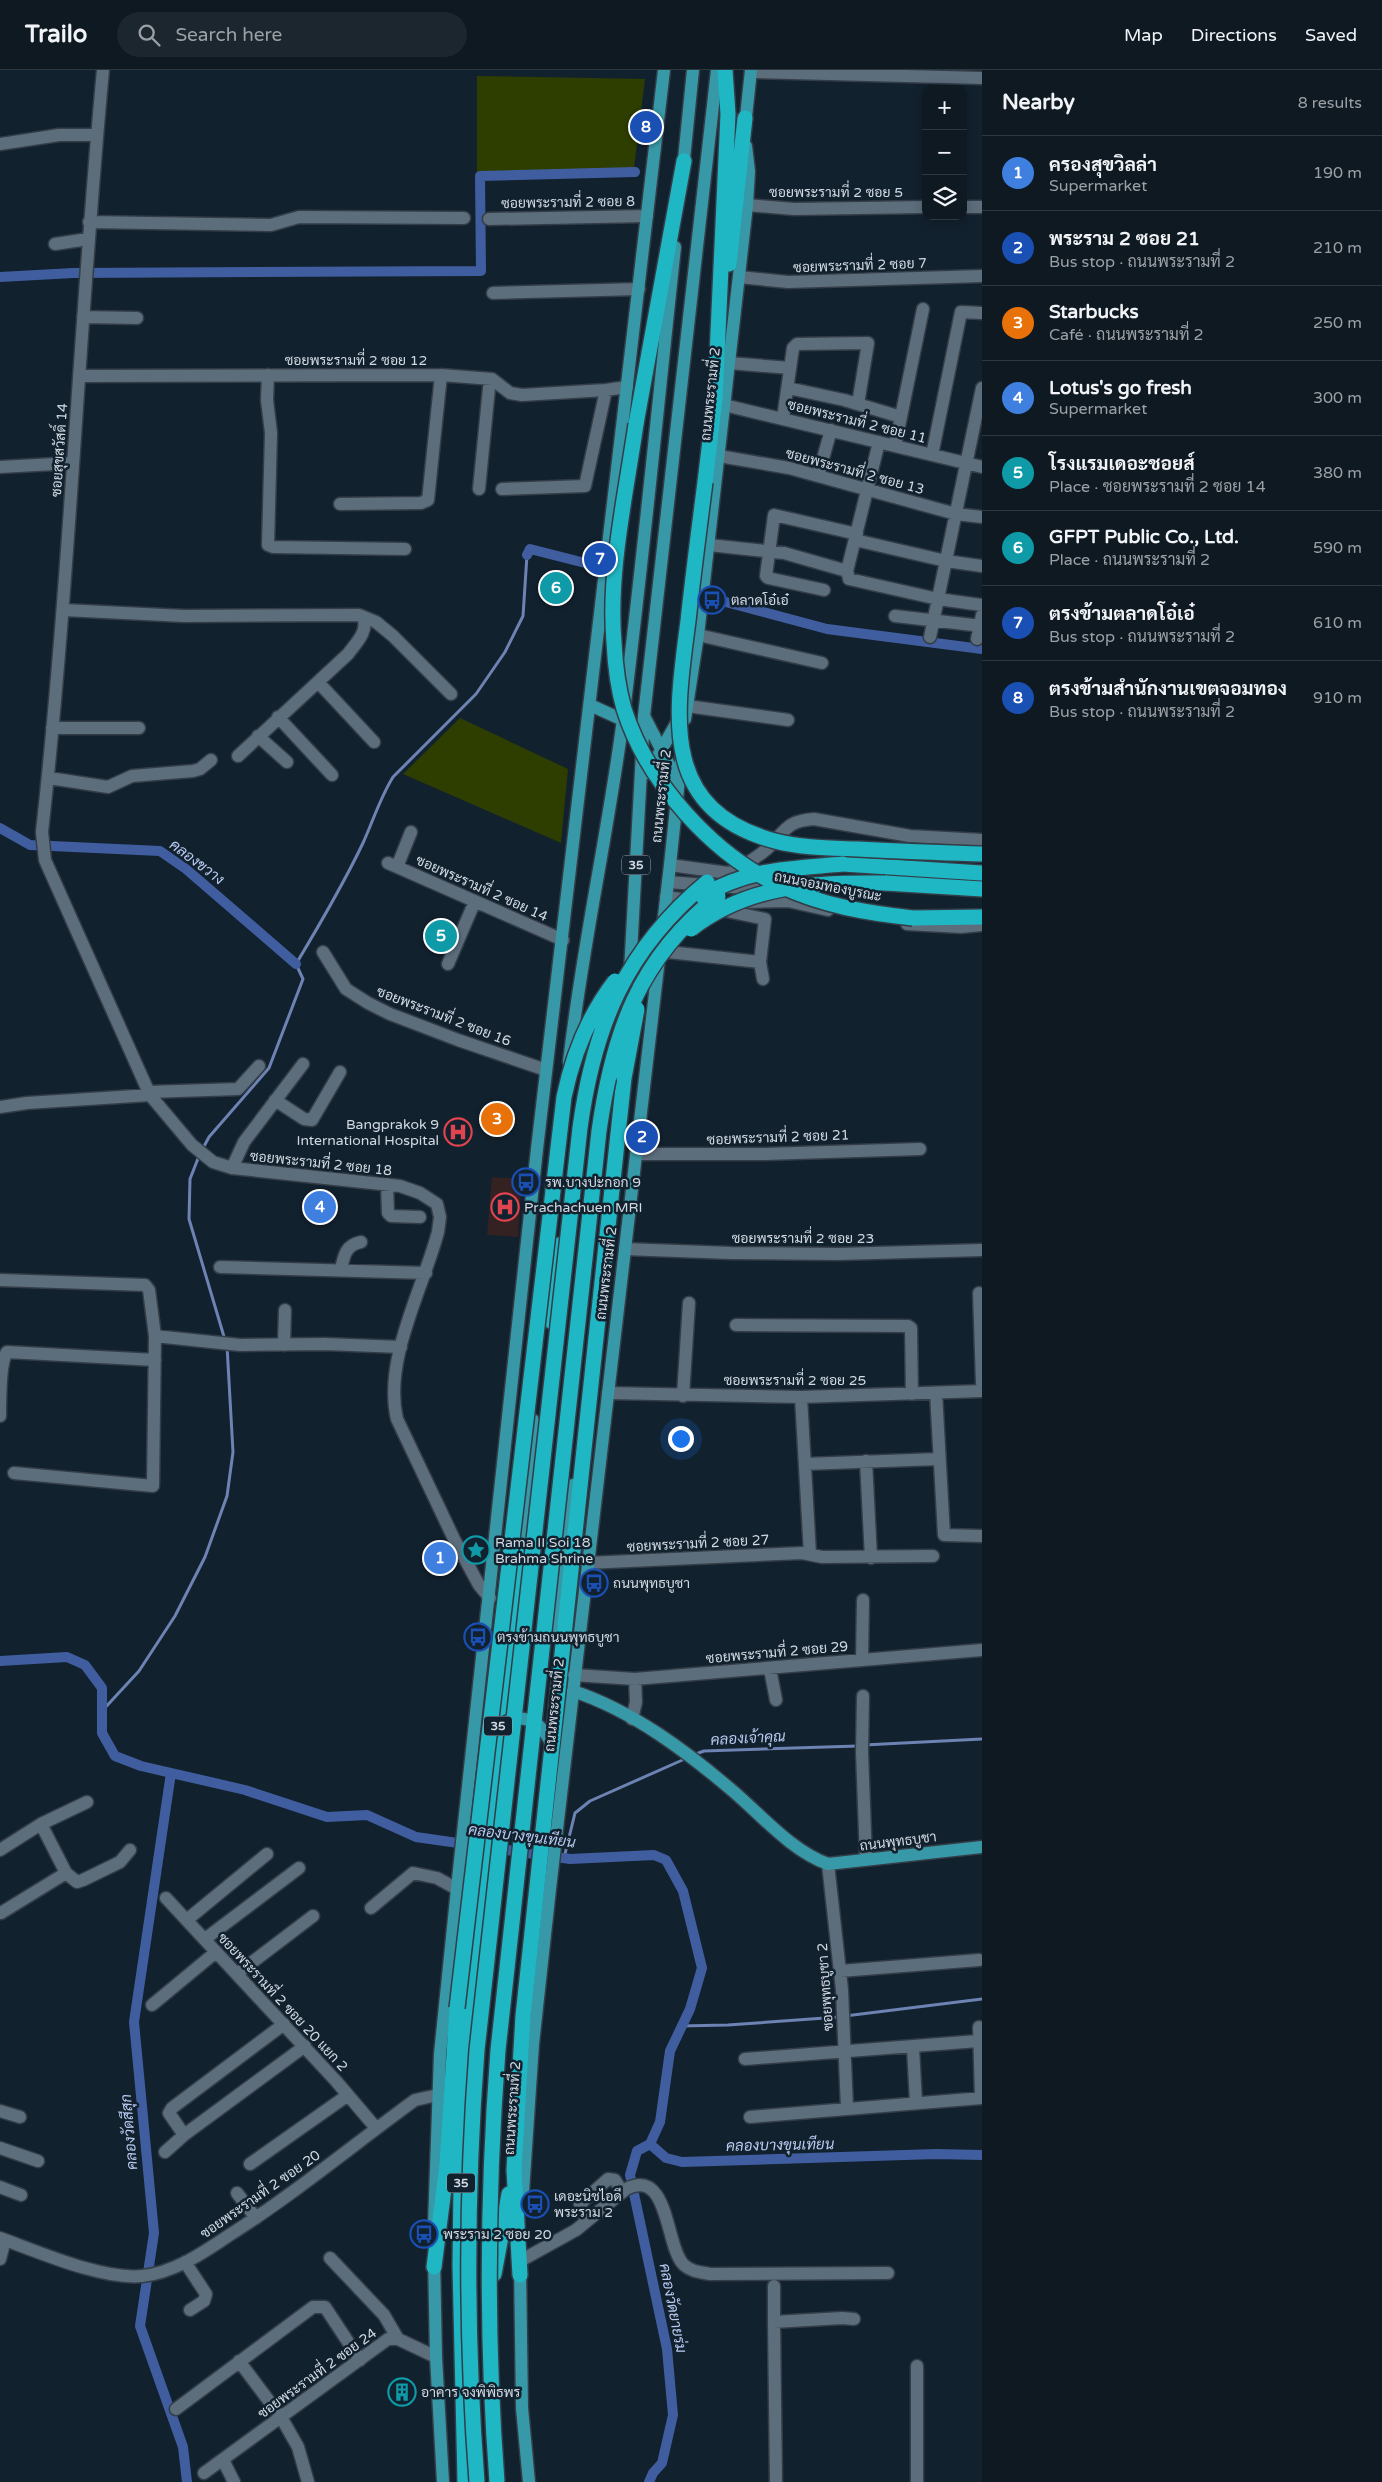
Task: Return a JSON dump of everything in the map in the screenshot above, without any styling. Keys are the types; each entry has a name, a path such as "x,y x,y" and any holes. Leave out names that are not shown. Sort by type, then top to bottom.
{"highway":[{"path":"720,402 728,114 724,70"},
{"path":"745,118 720,402 705,482 679,688 678,727 683,759 690,778 701,794 732,824 777,842 844,848 982,854"},
{"path":"684,161 636,424 615,579 613,641 617,676 624,710 643,752 685,813 714,843 750,869 781,886 819,900 866,913 913,918 982,917"},
{"path":"508,1649 537,1494 559,1245 582,1063 595,1017 612,981 629,957 666,919 726,882 752,874 843,864 982,873"},
{"path":"477,2482 470,2357 469,2212 473,2104 484,1972 584,1100 593,1055 606,1015 625,977 656,946 675,911 707,882"},
{"path":"547,1659 589,1249 607,1100 618,1041 625,1019 646,977 673,944 693,927 716,912 769,891 813,883 885,883 982,889"},
{"path":"497,2482 491,2399 488,2262 490,2170 497,2060 504,1974 599,1131 609,1070 624,1018 645,976 676,934 716,902"},
{"path":"520,2268 514,2170 523,2016 627,1054 642,996 655,968 676,934"},
{"path":"434,2267 447,2165 457,2008 564,1097 573,1060 590,1017 614,982 656,946"},
{"name":"35","path":"465,2482 460,2266 462,2100 480,1886 508,1649"},
{"name":"ถนนพระรามที่ 2","path":"504,2482 494,2274 500,2105 520,1893 547,1659"},
{"path":"447,2165 460,2266"},
{"path":"494,2274 514,2170"}],"main road":[{"name":"35","path":"443,2482 436,2357 434,2267 438,2095 457,1884 490,1598 546,1070 563,940 664,70"},
{"name":"35","path":"508,1649 531,1447 548,1239 571,1043 623,720 693,70"},
{"name":"ถนนพระรามที่ 2","path":"547,1659 583,1414 622,1082 633,940 644,716 717,70"},
{"name":"ถนนพระรามที่ 2","path":"528,2482 522,2408 520,2268 528,2099 572,1691 636,1154 656,946 668,882 687,706 698,635 719,456 720,402 729,363 739,277 747,204 748,171 745,118 751,71"},
{"path":"590,705 623,720"},
{"path":"640,789 687,706"},
{"path":"644,716 678,782"},
{"path":"572,1691 601,1701 676,1746 802,1850 828,1864"},
{"path":"488,1736 505,1721 523,1719 541,1727 552,1745"},
{"name":"ถนนพุทธบูชา","path":"828,1864 982,1847"}],"street":[{"name":"ซอยสุขสวัสดิ์ 14","path":"42,832 64,610 86,262 103,70"},
{"path":"751,71 982,78"},
{"path":"0,144 59,134 97,135"},
{"name":"ซอยพระรามที่ 2 ซอย 5","path":"747,204 794,209 922,207"},
{"path":"967,207 982,207"},
{"name":"ซอยพระรามที่ 2 ซอย 8","path":"489,219 648,216"},
{"path":"89,222 271,224 299,217 464,218"},
{"path":"55,244 88,238"},
{"name":"ซอยพระรามที่ 2 ซอย 7","path":"739,277 788,282 982,276"},
{"path":"493,293 638,289"},
{"path":"895,446 923,309"},
{"path":"932,456 961,312 982,312"},
{"path":"83,317 137,318"},
{"path":"783,418 793,348 797,344 868,343 858,404"},
{"path":"729,363 790,368"},
{"path":"268,375 271,433 268,544 273,547 405,550"},
{"path":"340,504 421,503 428,500 441,375"},
{"name":"ซอยพระรามที่ 2 ซอย 12","path":"79,376 441,375 492,379"},
{"path":"479,489 489,388 492,379 510,393 522,395 626,387"},
{"path":"788,388 858,404 901,417"},
{"path":"930,637 982,388"},
{"path":"502,489 585,486 588,480 606,390"},
{"name":"ซอยพระรามที่ 2 ซอย 11","path":"720,402 982,467"},
{"path":"818,476 831,430"},
{"path":"879,442 847,571 849,579 938,599 982,605"},
{"name":"ซอยพระรามที่ 2 ซอย 13","path":"719,456 772,464 956,514 982,517"},
{"path":"0,467 73,464"},
{"path":"824,590 768,578 765,573 776,514 946,562 982,566"},
{"path":"709,545 784,553 847,571"},
{"path":"64,610 184,616 359,615 376,622 451,694"},
{"path":"895,616 981,622 977,639"},
{"path":"238,756 318,682 362,637 365,622 363,617"},
{"path":"698,635 822,664"},
{"path":"318,682 374,742"},
{"path":"687,706 788,720"},
{"path":"278,717 332,775"},
{"path":"52,728 139,728"},
{"path":"258,736 287,762"},
{"path":"48,778 108,787 132,776 193,771 200,769 211,760"},
{"path":"670,865 728,873 735,871 770,845 786,827 798,820 814,819 910,836 982,840"},
{"name":"ซอยพระรามที่ 2 ซอย 18","path":"42,832 45,860 149,1093 192,1145 213,1162 232,1168 268,1174 386,1184 420,1193 437,1204 440,1217 438,1232 401,1347 393,1389 393,1404 397,1419 454,1539 479,1585 490,1598"},
{"name":"ซอยพระรามที่ 2 ซอย 14","path":"411,832 393,865 563,940"},
{"name":"ถนนจอมทองบูรณะ","path":"668,882 785,891 802,897 891,913 939,915 982,912"},
{"path":"666,897 716,902 765,919 760,962 763,979"},
{"path":"448,964 475,901"},
{"name":"ถนนจอมทองบูรณะ","path":"716,902 788,901 875,920 920,925 982,926"},
{"path":"656,946 716,902"},
{"path":"656,946 760,962"},
{"name":"ซอยพระรามที่ 2 ซอย 16","path":"323,952 346,988 368,1003 429,1029 546,1070"},
{"path":"232,1168 244,1142 303,1064"},
{"path":"0,1107 149,1093 238,1089 258,1066"},
{"path":"275,1100 304,1119 312,1120 340,1072"},
{"name":"ซอยพระรามที่ 2 ซอย 21","path":"636,1154 765,1154 920,1149"},
{"path":"386,1184 388,1213 391,1216 420,1217"},
{"path":"341,1269 348,1248 352,1244 361,1242"},
{"name":"ซอยพระรามที่ 2 ซอย 23","path":"625,1249 731,1253 838,1254 982,1250"},
{"path":"220,1267 341,1269 426,1273"},
{"path":"0,1280 145,1286 149,1290 155,1336 153,1486 14,1473"},
{"path":"979,1293 982,1383"},
{"path":"682,1396 689,1303"},
{"path":"284,1345 285,1310"},
{"path":"736,1325 908,1326 911,1328 912,1394"},
{"path":"155,1336 221,1344 401,1347"},
{"path":"0,1416 1,1375 3,1358 6,1352 155,1360"},
{"name":"ซอยพระรามที่ 2 ซอย 25","path":"608,1393 802,1397 982,1391"},
{"path":"936,1393 938,1458 944,1535 982,1536"},
{"path":"802,1397 810,1554"},
{"path":"805,1464 938,1458"},
{"path":"866,1461 871,1558"},
{"name":"ซอยพระรามที่ 2 ซอย 27","path":"587,1563 810,1554 822,1557 871,1558 933,1556"},
{"path":"862,1660 863,1600"},
{"name":"ซอยพระรามที่ 2 ซอย 29","path":"574,1675 635,1679 982,1650"},
{"path":"770,1669 776,1700"},
{"path":"632,1719 636,1702 635,1679"},
{"path":"863,1696 864,1738 862,1752 866,1859"},
{"path":"0,1850 41,1824 87,1802"},
{"path":"41,1824 66,1873 77,1882 120,1862 130,1850"},
{"path":"188,1919 267,1854"},
{"name":"ซอยพุทธบูชา 2","path":"828,1864 840,1971 847,2108"},
{"path":"205,1940 299,1868"},
{"path":"1,1912 66,1873"},
{"path":"371,1908 413,1873 457,1884"},
{"name":"ซอยพระรามที่ 2 ซอย 20 แยก 2","path":"166,1898 188,1919 216,1952 238,1973 305,2046 376,2128"},
{"path":"238,1973 313,1916"},
{"path":"152,2005 216,1952"},
{"path":"840,1971 980,1960"},
{"path":"184,2135 171,2118 169,2113 172,2108 284,2024"},
{"path":"750,2117 981,2098 979,2027"},
{"path":"745,2059 844,2049 913,2047 978,2041"},
{"path":"165,2152 184,2135 305,2046"},
{"path":"913,2047 916,2103"},
{"path":"250,2164 348,2095"},
{"name":"ซอยพระรามที่ 2 ซอย 20","path":"2,2239 95,2270 119,2276 142,2276 158,2273 185,2262 256,2218 416,2100 438,2095"},
{"path":"0,2110 20,2117"},
{"path":"0,2148 38,2161"},
{"path":"586,2221 580,2204 608,2179 615,2180 624,2190"},
{"path":"520,2268 576,2230 624,2190 635,2184 646,2186 658,2196 682,2263 692,2271 710,2274 888,2273"},
{"path":"0,2187 21,2195"},
{"path":"237,2193 256,2218"},
{"path":"0,2259 2,2239"},
{"path":"330,2258 384,2315 398,2339"},
{"path":"185,2262 206,2294 204,2302 190,2310"},
{"path":"774,2286 776,2482"},
{"path":"176,2409 239,2361 314,2307 320,2305 325,2307 360,2360"},
{"path":"774,2322 854,2319"},
{"name":"ซอยพระรามที่ 2 ซอย 24","path":"204,2473 388,2339 398,2339 436,2357"},
{"path":"239,2361 281,2417 301,2454 308,2482"},
{"path":"917,2366 917,2482"},
{"path":"222,2460 234,2482"}],"shaded area":[{"name":"Prachachuen MRI","path":"492,1177 522,1179 518,1237 487,1235"}],"green space":[{"path":"477,76 645,79 634,168 477,173"},
{"path":"460,718 568,769 561,843 403,774"}],"waterway":[{"path":"0,277 73,273 481,271 480,176 635,172"},
{"path":"527,555 530,549 589,564"},
{"path":"202,1150 209,1137 269,1068 303,979 296,964 347,874 393,777 476,694 505,652 523,616 527,555"},
{"path":"722,601 827,629 982,649"},
{"name":"คลองขวาง","path":"0,828 30,845 160,851 186,869 296,964"},
{"path":"199,1156 190,1179 189,1219 225,1340"},
{"path":"102,1711 139,1671 175,1616 205,1557 227,1496 233,1452 227,1346"},
{"name":"คลองบางขุนเทียน","path":"0,1661 67,1657 85,1665 102,1688 102,1733 115,1756 141,1766 245,1790 327,1817 367,1815 416,1837 570,1859 654,1855 666,1860 683,1891 702,1968 690,2009 670,2051 660,2122 650,2144 666,2158 682,2162 936,2154 982,2155"},
{"name":"คลองเจ้าคุณ","path":"864,1745 982,1739"},
{"name":"คลองเจ้าคุณ","path":"693,1755 704,1751 858,1746"},
{"name":"คลองเจ้าคุณ","path":"564,1858 575,1813 590,1801 687,1758"},
{"name":"คลองวัดสีสุก","path":"171,1773 134,2022 154,2233 140,2326 183,2447 187,2482"},
{"path":"845,2016 982,1999"},
{"path":"680,2026 728,2025 839,2017"},
{"name":"คลองวัดยายร่ม","path":"649,2482 653,2473 662,2463 673,2415 667,2349 630,2175 637,2151 650,2144"}],"place":[{"name":"ตรงข้ามสำนักงานเขตจอมทอง","path":"646,127"},
{"name":"ตรงข้ามตลาดโอ๋เอ๋","path":"600,559"},
{"name":"GFPT Public Co., Ltd.","path":"556,588"},
{"name":"ตลาดโอ๋เอ๋","path":"712,600"},
{"name":"โรงแรมเดอะชอยส์","path":"441,936"},
{"name":"Starbucks","path":"497,1119"},
{"name":"Bangprakok 9 International Hospital","path":"458,1132"},
{"name":"พระราม 2 ซอย 21","path":"642,1137"},
{"name":"รพ.บางปะกอก 9","path":"526,1182"},
{"name":"Lotus's go fresh","path":"320,1207"},
{"name":"Prachachuen MRI","path":"505,1207"},
{"name":"Rama II Soi 18 Brahma Shrine","path":"476,1550"},
{"name":"ครองสุขวิลล่า","path":"440,1558"},
{"name":"ถนนพุทธบูชา","path":"594,1583"},
{"name":"ตรงข้ามถนนพุทธบูชา","path":"478,1637"},
{"name":"เดอะนิชไอดี พระราม 2","path":"535,2204"},
{"name":"พระราม 2 ซอย 20","path":"424,2234"},
{"name":"อาคาร จงพิพิธพร","path":"402,2392"}]}
